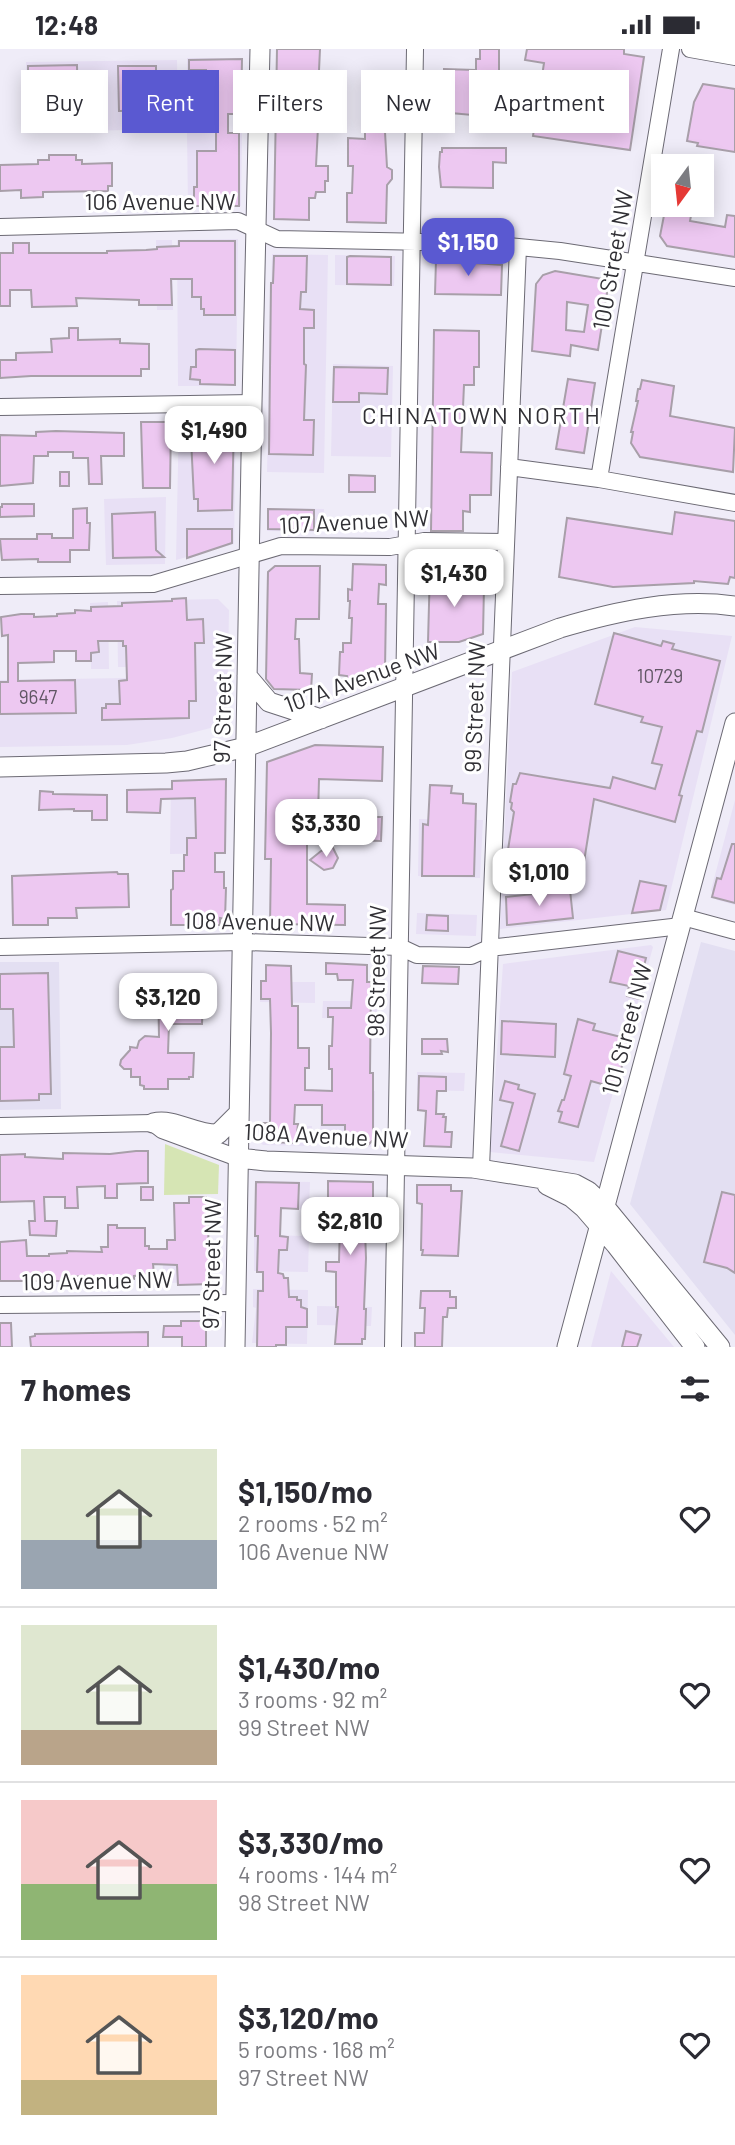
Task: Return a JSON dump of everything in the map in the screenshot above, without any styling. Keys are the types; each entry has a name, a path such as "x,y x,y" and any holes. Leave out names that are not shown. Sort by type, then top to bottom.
{"main road":[{"name":"97 Street NW","path":"235,1347 260,49"},
{"name":"107A Avenue NW","path":"0,767 187,761 246,747 560,628 593,618 664,605 696,603 735,607"},
{"path":"247,676 269,702 321,719"},
{"name":"101 Street NW","path":"567,1347 735,723"},
{"path":"153,1123 164,1120 206,1134 218,1134 239,1113"},
{"name":"108A Avenue NW","path":"238,1158 481,1168 575,1184 588,1191 602,1216"},
{"path":"602,1216 695,1347"},
{"path":"602,1216 720,1347"}],"street":[{"name":"98 Street NW","path":"394,1347 415,49"},
{"name":"100 Street NW","path":"599,479 671,49"},
{"path":"690,49 735,57"},
{"name":"106 Avenue NW","path":"0,227 238,221 277,239 413,241 518,247 735,278"},
{"name":"99 Street NW","path":"481,1168 499,652 518,247"},
{"path":"0,407 252,403"},
{"path":"509,467 599,479 735,503"},
{"name":"107 Avenue NW","path":"0,586 153,584 281,546 390,548 424,541 505,543"},
{"name":"108 Avenue NW","path":"0,947 243,942 400,947 417,955 471,957 489,948 682,921 735,931"},
{"name":"108A Avenue NW","path":"0,1126 153,1123 162,1130 238,1158"},
{"name":"109 Avenue NW","path":"0,1305 236,1303"}],"shaded area":[{"path":"187,58 243,58 243,70 233,70 233,115 219,115 219,70 187,70"},
{"path":"177,60 177,70 122,70 122,130 108,130 108,70 26,70 26,62"},
{"path":"187,133 242,133 241,206 188,207"},
{"path":"238,239 236,386 178,386 177,240"},
{"path":"156,240 172,240 173,310 157,310"},
{"path":"272,254 328,255 324,473 267,472"},
{"path":"335,255 395,256 394,286 335,285"},
{"path":"333,364 393,366 391,457 331,456"},
{"path":"179,418 236,418 234,544 176,560"},
{"path":"166,497 165,564 106,565 104,499"},
{"path":"267,508 324,509 323,532 267,531"},
{"path":"218,599 229,610 227,719 222,725 172,738 127,745 0,747 0,680 126,678 126,667 118,667 117,601"},
{"path":"108,602 109,669 91,669 90,603"},
{"path":"635,627 732,636 666,910 500,929 512,672"},
{"path":"221,779 226,784 225,853 170,854 171,780"},
{"path":"735,800 735,905 717,900 711,890"},
{"path":"419,819 483,820 480,878 418,876"},
{"path":"417,913 477,915 476,936 416,934"},
{"path":"701,942 735,951 735,1335 630,1204"},
{"path":"651,945 653,947 594,1162 490,1152 503,964"},
{"path":"0,962 59,962 61,1109 0,1110"},
{"path":"260,982 315,982 315,1003 260,1002"},
{"path":"323,1001 377,1001 377,1019 322,1018"},
{"path":"417,1072 465,1073 464,1091 417,1090"},
{"path":"321,1090 375,1091 374,1147 320,1146"},
{"path":"258,1125 312,1126 312,1146 263,1145 258,1140"},
{"path":"255,1181 310,1182 309,1209 255,1208"},
{"path":"254,1235 309,1236 308,1272 254,1271"},
{"path":"217,1264 217,1282 162,1283 163,1265"},
{"path":"611,1271 674,1347 591,1347"},
{"path":"253,1289 308,1290 307,1344 252,1343 256,1308 253,1307"},
{"path":"317,1306 372,1307 371,1326 317,1325"}],"green space":[{"path":"165,1144 219,1165 218,1194 164,1195"}],"building":[{"path":"277,49 320,49 319,70 277,70"},
{"path":"480,49 499,49 499,70 476,70 476,59 480,59"},
{"path":"527,49 624,49 624,54 644,57 630,150 533,136 533,133 629,133 629,70 543,70 544,63 525,60"},
{"path":"242,59 242,70 233,70 233,114 228,114 228,133 239,133 239,206 194,206 197,151 216,151 216,133 219,133 219,70 189,70 189,60"},
{"path":"77,65 77,70 28,70 28,66"},
{"path":"118,66 156,66 156,70 122,70 122,111 119,111"},
{"path":"444,69 476,70 469,70 469,115 455,113 455,70"},
{"path":"703,84 735,89 735,152 697,146 698,143 687,141 694,102"},
{"path":"276,133 318,133 316,166 328,166 325,192 316,192 315,198 309,198 309,220 274,219"},
{"path":"365,133 385,133 387,167 392,170 392,179 387,185 386,223 347,222 347,193 352,193 353,166 348,166 348,138 365,139"},
{"path":"442,148 506,148 506,163 493,162 493,188 441,187 439,167"},
{"path":"49,155 76,155 76,160 82,160 82,164 112,163 112,186 108,186 108,191 43,192 43,197 21,198 21,190 0,191 0,165 38,164 38,160 49,160"},
{"path":"727,215 735,216 735,257 667,246 660,236 664,217 691,217 690,221 725,227"},
{"path":"179,241 235,241 235,315 204,315 201,297 192,297 192,279 171,279 172,305 139,305 139,300 76,298 77,306 32,307 31,290 10,290 10,306 0,306 0,253 13,253 13,243 29,243 29,253 107,253 179,246"},
{"path":"274,256 307,256 306,292 301,292 300,309 314,310 314,328 304,328 304,420 314,420 313,455 269,454 271,283"},
{"path":"347,257 391,257 391,285 347,284"},
{"path":"436,260 502,265 501,295 435,294"},
{"path":"555,271 609,280 598,350 571,345 570,356 532,351 536,284 543,275","holes":["567,302 588,305 584,332 566,330"]},
{"path":"69,328 78,328 78,340 120,339 120,343 149,344 149,369 141,369 141,376 0,378 0,360 16,360 16,353 52,352 51,339 69,338"},
{"path":"434,330 479,331 479,367 474,367 474,385 464,385 461,452 492,453 491,495 470,495 470,512 463,511 463,531 431,531"},
{"path":"196,350 235,350 235,385 200,384 200,380 190,379 191,367 196,367"},
{"path":"334,367 388,368 387,394 359,393 359,402 333,402"},
{"path":"568,379 595,383 584,453 556,449"},
{"path":"642,380 674,386 670,416 735,428 733,472 640,457 631,443 631,432"},
{"path":"234,421 232,510 198,511 198,499 194,499 191,439 202,439 202,423"},
{"path":"141,422 171,422 170,488 143,488"},
{"path":"36,432 124,433 124,456 101,456 102,484 89,484 88,458 73,458 73,452 48,452 48,456 34,456 33,483 0,486 0,435 36,436"},
{"path":"60,472 69,472 69,486 60,486"},
{"path":"349,475 375,476 375,492 349,492"},
{"path":"2,504 34,504 34,516 0,517"},
{"path":"87,508 87,523 90,523 89,550 70,550 70,562 2,560 0,539 37,539 37,534 52,534 52,538 73,538 73,509"},
{"path":"268,509 314,510 314,530 268,529"},
{"path":"155,512 156,550 164,557 113,558 112,514"},
{"path":"675,512 735,521 735,578 730,577 728,584 694,581 613,587 559,577 567,518 672,534"},
{"path":"187,529 232,529 232,543 187,558"},
{"path":"353,564 386,565 386,585 379,584 378,604 386,604 385,670 346,684 347,676 339,675 340,652 343,652 343,643 351,643 352,618 349,618 348,589 352,590"},
{"path":"275,566 320,566 319,619 296,619 295,639 299,639 300,673 312,674 311,690 274,689 266,679 268,572"},
{"path":"430,568 454,569 454,587 484,587 483,634 459,642 428,642"},
{"path":"186,598 187,620 203,619 204,643 195,643 196,701 189,701 189,718 102,720 102,708 106,708 106,704 120,704 119,681 127,680 126,646 123,646 123,641 98,641 99,652 91,653 91,661 76,661 76,651 54,651 54,662 18,663 18,681 75,680 76,713 0,714 0,682 8,682 8,635 2,636 1,617 21,614 34,614 34,617 57,616 75,613 75,610 91,611 91,607"},
{"path":"614,633 661,646 663,641 674,644 672,649 720,661 702,732 697,731 679,795 682,796 675,822 594,799 583,868 507,856 514,812 510,802 513,784 516,784 520,773 610,788 613,777 655,789 662,765 652,763 662,727 641,722 643,717 595,704"},
{"path":"315,745 383,747 382,781 319,779 318,817 382,817 381,841 345,840 364,833 307,832 307,904 345,905 345,925 270,924 271,859 265,859 267,762"},
{"path":"226,779 225,853 215,853 215,872 224,872 225,919 220,918 220,925 171,925 173,871 184,871 187,838 196,838 195,798 161,799 160,813 127,812 127,790 172,789 172,781"},
{"path":"430,785 452,786 451,793 463,794 463,803 476,804 474,876 422,876 423,824 428,825"},
{"path":"40,791 53,794 107,795 107,820 92,820 92,811 39,810"},
{"path":"732,844 735,844 735,903 712,897"},
{"path":"332,846 338,858 333,868 324,870 310,860 321,851"},
{"path":"117,872 128,874 129,907 76,908 77,918 48,918 48,925 13,925 12,876"},
{"path":"640,881 666,886 660,910 632,913"},
{"path":"570,890 573,918 507,925 506,897"},
{"path":"427,915 448,916 448,931 426,930"},
{"path":"618,951 646,958 640,999 627,996 629,986 610,982"},
{"path":"326,963 367,965 367,982 371,982 370,1073 373,1073 373,1140 368,1145 345,1145 345,1125 322,1125 322,1105 295,1105 294,1124 298,1124 296,1143 267,1142 262,1137 262,1123 270,1123 270,999 261,999 261,981 266,981 266,965 291,966 292,1006 298,1006 298,1048 309,1048 305,1090 332,1091 329,1046 332,1046 333,1017 328,1017 328,1008 351,1008 353,980 338,980 337,974 326,974"},
{"path":"423,966 459,967 458,984 422,983"},
{"path":"48,973 51,1094 39,1094 39,1100 0,1101 0,1047 14,1047 13,1009 0,1009 0,974"},
{"path":"158,975 206,975 206,995 203,995 202,1024 169,1024 168,1053 194,1053 193,1077 168,1079 168,1089 144,1089 144,1086 140,1085 140,1077 131,1077 131,1069 124,1069 120,1065 130,1047 137,1048 139,1041 145,1036 159,1037"},
{"path":"578,1019 595,1024 593,1030 629,1039 616,1088 591,1081 578,1127 559,1122 562,1112 558,1111 571,1076 564,1074"},
{"path":"502,1021 556,1024 555,1057 501,1054"},
{"path":"422,1039 447,1039 448,1052 422,1054"},
{"path":"419,1076 446,1077 446,1091 437,1091 436,1114 444,1114 443,1117 446,1117 445,1132 452,1132 451,1147 424,1146 426,1111 418,1110"},
{"path":"505,1081 519,1085 518,1089 535,1094 519,1151 501,1146 513,1103 500,1100"},
{"path":"148,1151 148,1183 117,1184 117,1198 105,1198 105,1186 77,1187 78,1208 65,1208 65,1197 44,1197 45,1221 57,1221 56,1236 30,1235 29,1221 35,1221 34,1201 0,1202 0,1155 25,1154 25,1157 63,1159 63,1153 110,1154"},
{"path":"328,1181 373,1182 373,1201 364,1201 366,1309 365,1339 362,1339 362,1344 335,1344 338,1307 336,1272 326,1271 326,1262 339,1262 340,1221 328,1220"},
{"path":"256,1182 299,1183 298,1209 281,1208 280,1236 288,1237 287,1250 279,1250 278,1273 288,1278 289,1297 297,1297 297,1300 301,1300 301,1307 307,1309 307,1327 286,1327 286,1345 276,1347 257,1347 258,1291 263,1291 263,1272 257,1272"},
{"path":"417,1185 451,1185 451,1191 462,1191 458,1256 422,1255 422,1204 417,1203"},
{"path":"141,1187 153,1187 153,1200 141,1200"},
{"path":"722,1192 735,1195 735,1273 704,1262"},
{"path":"189,1197 206,1197 206,1201 209,1201 208,1255 211,1256 212,1284 178,1285 177,1265 153,1264 154,1274 134,1276 134,1279 88,1276 62,1277 62,1281 0,1281 0,1242 26,1240 27,1256 49,1256 67,1251 102,1252 101,1247 108,1247 108,1225 117,1225 117,1228 145,1228 145,1246 149,1246 149,1249 167,1249 167,1240 175,1240 174,1203 189,1203"},
{"path":"421,1291 450,1291 450,1297 456,1297 456,1308 448,1308 447,1317 443,1317 442,1347 415,1347 415,1333 424,1333 425,1308 420,1308"},
{"path":"181,1321 206,1321 206,1347 182,1347 182,1337 163,1337 164,1326 181,1326"},
{"path":"0,1323 11,1323 12,1347 0,1347"},
{"path":"626,1331 641,1335 637,1347 622,1347"},
{"path":"148,1332 148,1347 31,1347 30,1337 35,1334"}],"district":[{"name":"CHINATOWN NORTH","path":"482,416"}]}
